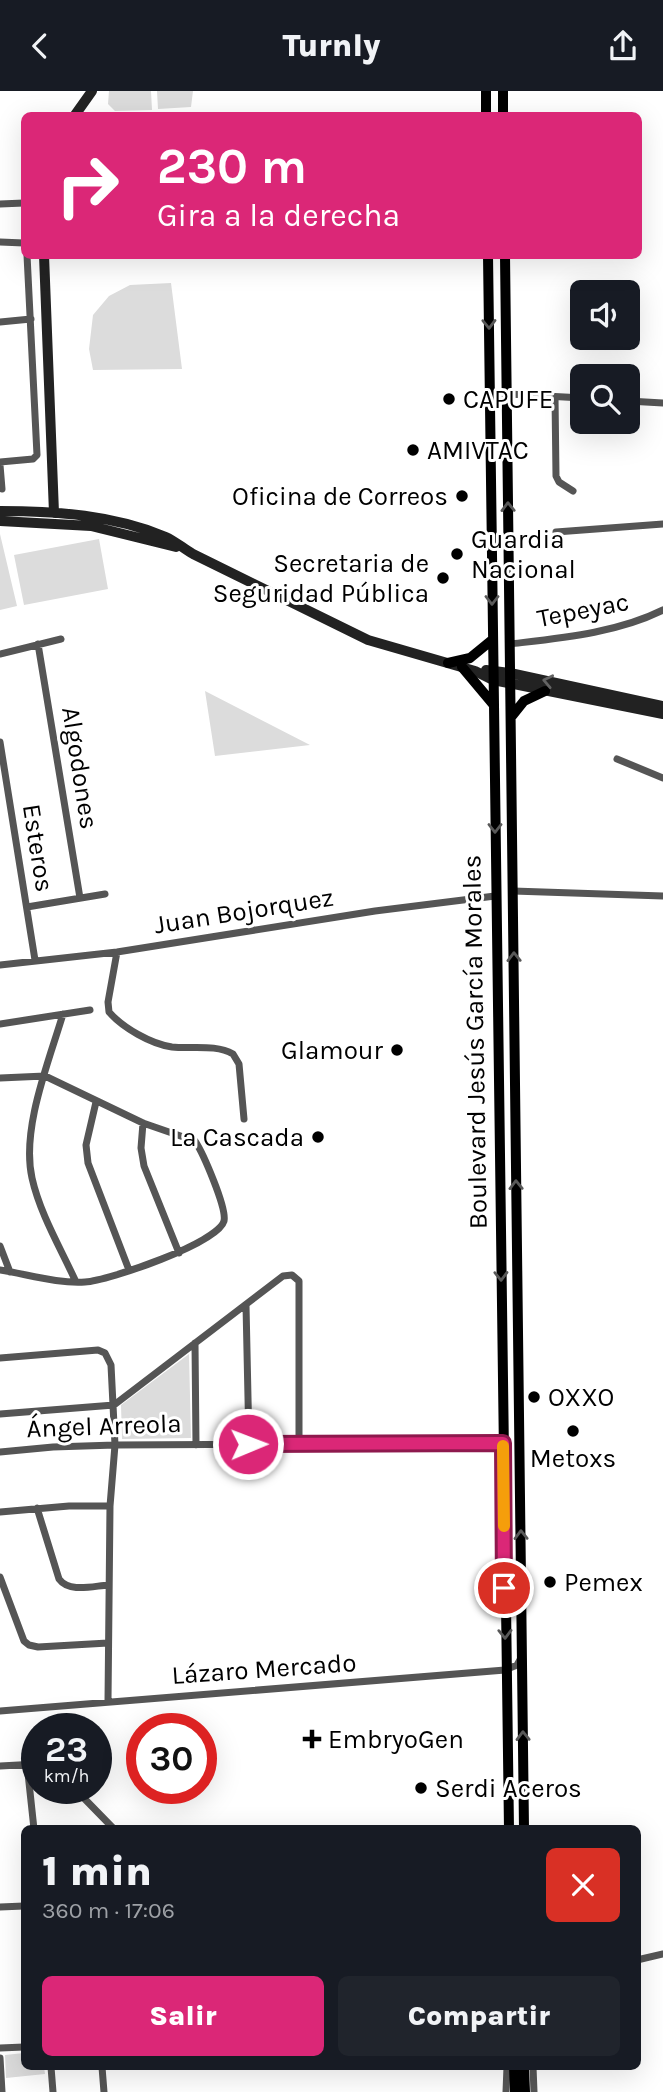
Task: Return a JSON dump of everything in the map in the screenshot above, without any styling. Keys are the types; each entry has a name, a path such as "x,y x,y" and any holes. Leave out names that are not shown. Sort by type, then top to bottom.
{"main road":[{"path":"77,112 92,91"},
{"path":"486,91 486,112"},
{"path":"503,91 503,112"},
{"path":"44,259 54,513 59,519 116,526 145,538"},
{"name":"Boulevard Jesús García Morales","path":"488,259 509,1825"},
{"name":"Boulevard Jesús García Morales","path":"505,259 524,1825"},
{"path":"0,516 48,518 54,513 111,519 169,538 187,551"},
{"path":"0,516 91,526 145,538 187,551 368,640 475,671 609,699 663,714"},
{"path":"448,663 470,658 492,640"},
{"path":"462,667 493,704"},
{"path":"510,678 545,691 663,706"},
{"path":"512,716 524,701 545,691"},
{"path":"502,1383 520,1383"},
{"path":"513,2070 515,2092"},
{"path":"524,2070 525,2092"}],"street":[{"path":"0,204 21,203"},
{"path":"0,242 21,243"},
{"path":"2,489 0,463 33,459 37,455 27,259"},
{"path":"0,322 31,319"},
{"path":"507,394 570,398"},
{"path":"555,397 556,476 559,482 572,491"},
{"path":"640,402 663,403"},
{"path":"556,532 663,524"},
{"name":"Tepeyac","path":"510,644 634,623 663,610"},
{"path":"0,654 61,639"},
{"name":"Algodones","path":"38,644 80,898"},
{"name":"Esteros","path":"0,742 35,960"},
{"path":"617,759 663,778"},
{"path":"513,891 663,896"},
{"path":"27,907 105,894"},
{"name":"Juan Bojorquez","path":"0,965 117,952 375,911 495,896"},
{"path":"117,952 108,1002 112,1016 162,1045 221,1049 233,1054 239,1064 244,1119"},
{"path":"0,1024 90,1010"},
{"path":"63,1014 32,1130 32,1175 37,1195 76,1282"},
{"path":"0,1078 45,1076 143,1123 195,1141 224,1212 223,1222 213,1234 179,1253 103,1279 76,1282 0,1270"},
{"path":"96,1102 86,1145 88,1163 129,1270"},
{"path":"143,1123 141,1148 144,1166 179,1253"},
{"path":"0,1246 10,1272"},
{"path":"0,1414 114,1405 282,1276 292,1275 299,1281 299,1443"},
{"path":"246,1305 248,1444"},
{"path":"195,1343 196,1445"},
{"path":"0,1358 98,1350 105,1353 111,1365 115,1445 110,1506 108,1701"},
{"name":"Ángel Arreola","path":"0,1452 115,1445 503,1443"},
{"path":"0,1512 110,1506"},
{"path":"37,1508 59,1579 63,1584 70,1587 108,1585"},
{"path":"0,1577 24,1641 29,1645 38,1647 108,1643"},
{"path":"505,1670 517,1665 522,1653"},
{"name":"Lázaro Mercado","path":"0,1711 505,1670"},
{"path":"0,1766 21,1764"},
{"path":"33,1804 36,1825"},
{"path":"90,1804 110,1825"},
{"path":"0,1907 21,1906"},
{"path":"641,1959 663,1954"},
{"path":"0,2048 21,2047"},
{"path":"0,2058 2,2092"},
{"path":"51,2070 52,2092"},
{"path":"102,2070 104,2092"},
{"path":"506,2092 507,2070"},
{"path":"533,2070 534,2092"}],"shaded area":[{"path":"109,91 151,91 152,110 115,111 108,104"},
{"path":"157,91 193,91 191,107 158,109"},
{"path":"171,283 182,369 93,370 89,349 93,315 109,296 130,285"},
{"path":"0,534 17,606 0,610"},
{"path":"99,539 108,589 24,605 14,555"},
{"path":"205,691 310,745 215,756"},
{"path":"189,1354 191,1438 122,1439 121,1405"},
{"path":"21,2053 21,2070 44,2070 45,2074 6,2078 5,2055"}],"slow traffic":[{"path":"503,1446 504,1526"}],"place":[{"name":"CAPUFE","path":"449,399"},
{"name":"AMIVTAC","path":"413,450"},
{"name":"Oficina de Correos","path":"462,496"},
{"name":"Guardia Nacional","path":"457,554"},
{"name":"Secretaria de Seguridad Pública","path":"443,578"},
{"name":"Glamour","path":"397,1050"},
{"name":"La Cascada","path":"318,1137"},
{"name":"OXXO","path":"534,1397"},
{"name":"Metoxs","path":"573,1431"},
{"name":"Pemex","path":"550,1582"},
{"name":"EmbryoGen","path":"312,1739"},
{"name":"Serdi Aceros","path":"421,1788"}],"route":[{"path":"248,1444 503,1443 504,1588"}]}
